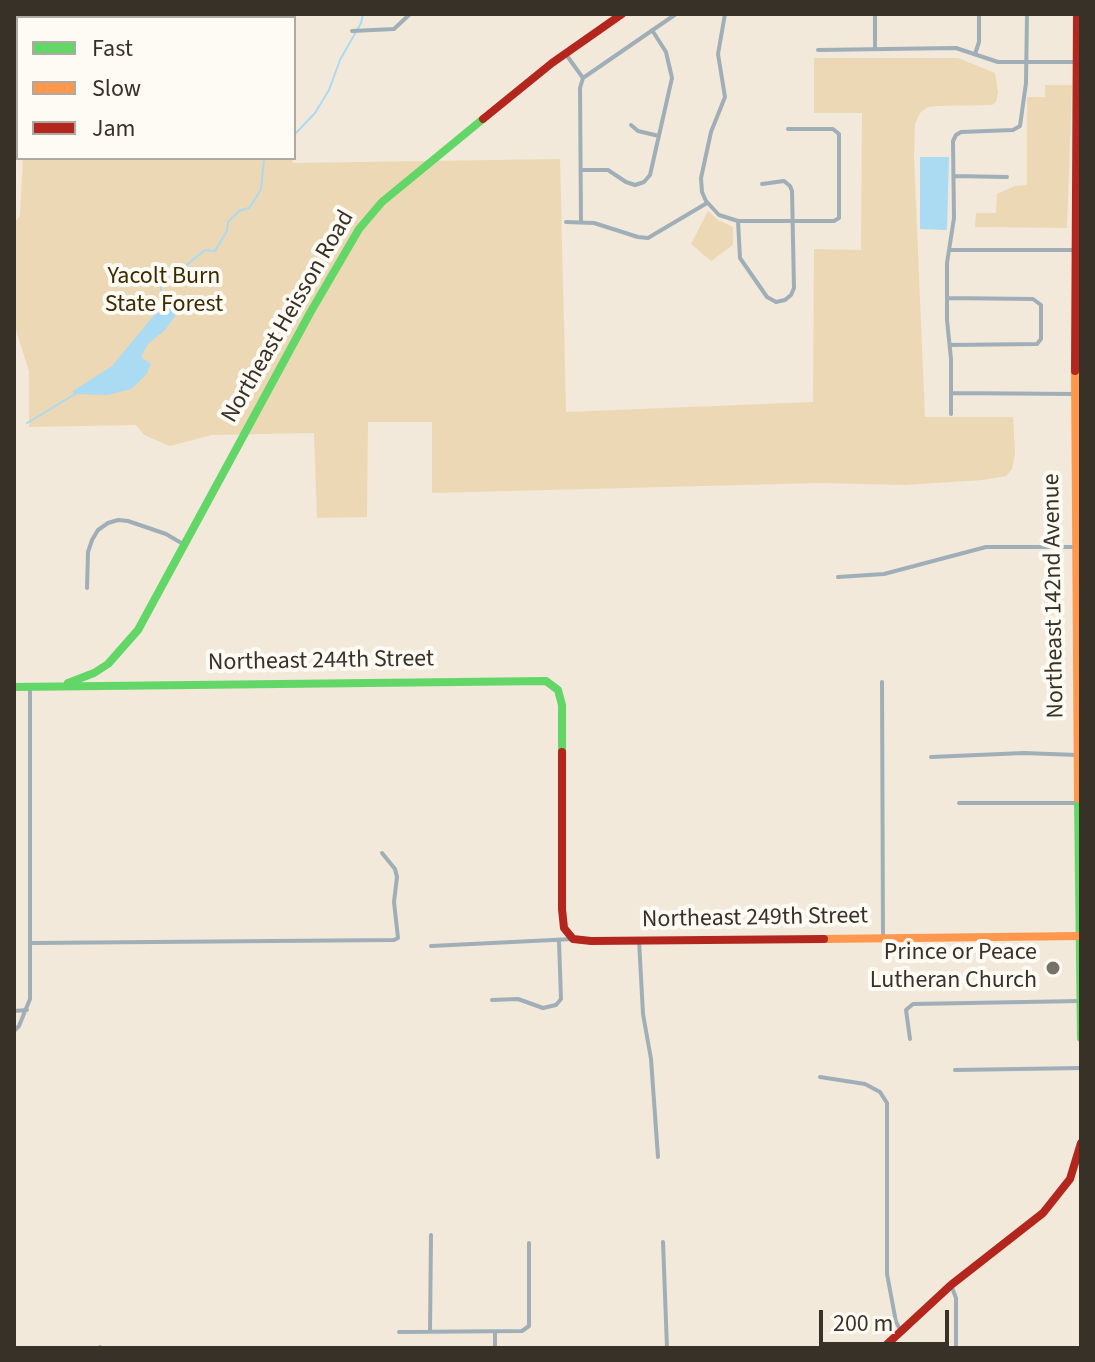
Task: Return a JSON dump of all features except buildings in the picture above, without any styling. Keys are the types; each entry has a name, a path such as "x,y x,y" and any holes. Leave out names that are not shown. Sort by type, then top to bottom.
{"street":[{"path":"352,31 391,30 410,14"},
{"name":"Northeast Heisson Road","path":"53,686 94,673 127,645 359,229 382,202 565,53 622,14"},
{"path":"581,222 580,88 583,78 676,14"},
{"path":"725,14 718,54 725,97 711,132 701,178 707,203 723,218 738,221 834,221 839,218 840,136 833,129 788,129"},
{"path":"875,14 875,49"},
{"path":"975,54 979,42 979,14"},
{"path":"951,414 947,298 954,218 953,141 957,134 1018,128 1025,88 1027,14"},
{"name":"Northeast 142nd Avenue","path":"1077,14 1078,152 1073,394 1078,547 1081,1038"},
{"path":"581,170 608,170 625,182 638,184 649,178 672,78 666,52 652,30"},
{"path":"818,50 956,48 998,62 1076,62"},
{"path":"565,53 583,78"},
{"path":"631,125 638,131 659,136"},
{"path":"954,176 1007,177"},
{"path":"738,221 740,258 767,297 778,302 788,298 794,288 790,186 780,181 762,184"},
{"path":"566,222 594,223 648,238 707,203"},
{"path":"949,250 1074,250"},
{"path":"947,298 1033,299 1041,305 1039,343 949,345"},
{"path":"951,393 1073,394"},
{"path":"87,588 88,552 98,530 108,523 128,521 166,534 184,545"},
{"path":"838,577 884,574 986,547 1078,547"},
{"path":"94,673 100,682 107,685"},
{"name":"Northeast 244th Street","path":"53,686 546,681 554,685 562,705 562,922 573,939"},
{"path":"882,682 883,937"},
{"path":"14,1031 30,999 30,686"},
{"path":"14,687 53,686"},
{"path":"931,757 1024,753 1077,756"},
{"path":"959,803 1080,803"},
{"path":"32,943 394,940 398,938 394,902 397,877 391,862 382,853"},
{"name":"Northeast 249th Street","path":"431,946 573,939 1081,936"},
{"path":"639,940 643,1014 651,1059 658,1157"},
{"path":"492,1000 518,999 543,1008 556,1005 561,999 559,941"},
{"path":"910,1039 906,1010 913,1004 1080,1001"},
{"path":"14,1011 27,1010"},
{"path":"955,1070 1081,1068"},
{"path":"820,1077 865,1084 880,1092 887,1103 887,1274 896,1322 901,1331"},
{"path":"883,1348 951,1285 1043,1213 1070,1179 1080,1158 1081,1143"},
{"path":"430,1331 431,1235"},
{"path":"663,1242 667,1348"},
{"path":"399,1332 522,1331 529,1326 529,1243"},
{"path":"951,1285 956,1298 956,1348"},
{"path":"495,1333 495,1348"}],"green space":[{"path":"21,14 293,14 292,16"},
{"name":"Yacolt Burn State Forest","path":"814,58 958,58 995,73 998,92 992,105 928,107 920,113 915,124 914,157 925,417 1013,417 1015,454 1012,469 1006,476 904,485 820,483 432,493 432,422 368,422 367,517 317,518 314,433 212,435 170,446 144,435 136,425 29,427 29,371 14,324 14,223 20,216 23,160 292,160 293,163 560,159 566,412 813,402 814,249 861,250 862,113 814,113"},
{"path":"1045,85 1072,85 1067,228 975,227 976,213 996,213 997,194 1015,186 1027,185 1027,97 1045,97"},
{"path":"708,211 733,227 733,245 711,261 691,244"}],"water":[{"path":"920,157 949,157 947,230 920,229"},
{"path":"168,307 178,312 165,330 148,344 141,357 151,364 146,375 131,389 108,395 74,394 73,391 112,366 155,314"}],"waterway":[{"path":"296,133 315,113 329,90 363,14"},
{"path":"161,310 161,286 205,250 215,251 227,231 228,222 239,211 249,208 261,190 264,160"},
{"path":"27,423 77,393"}],"traffic: fast":[{"path":"68,683 108,664 138,630 359,229 382,202 483,119"},
{"path":"14,687 546,681 558,690 562,705 562,752"},
{"path":"1078,799 1081,1038"}],"traffic: slow":[{"path":"1075,371 1078,799"},
{"path":"824,939 1081,936"}],"traffic: jam":[{"path":"483,119 552,63 622,14"},
{"path":"1075,371 1077,14"},
{"path":"562,752 562,909 564,928 573,939 824,939"},
{"path":"883,1348 951,1285 1043,1213 1070,1179 1081,1143"}],"place":[{"name":"Prince or Peace Lutheran Church","path":"1053,968"}]}
